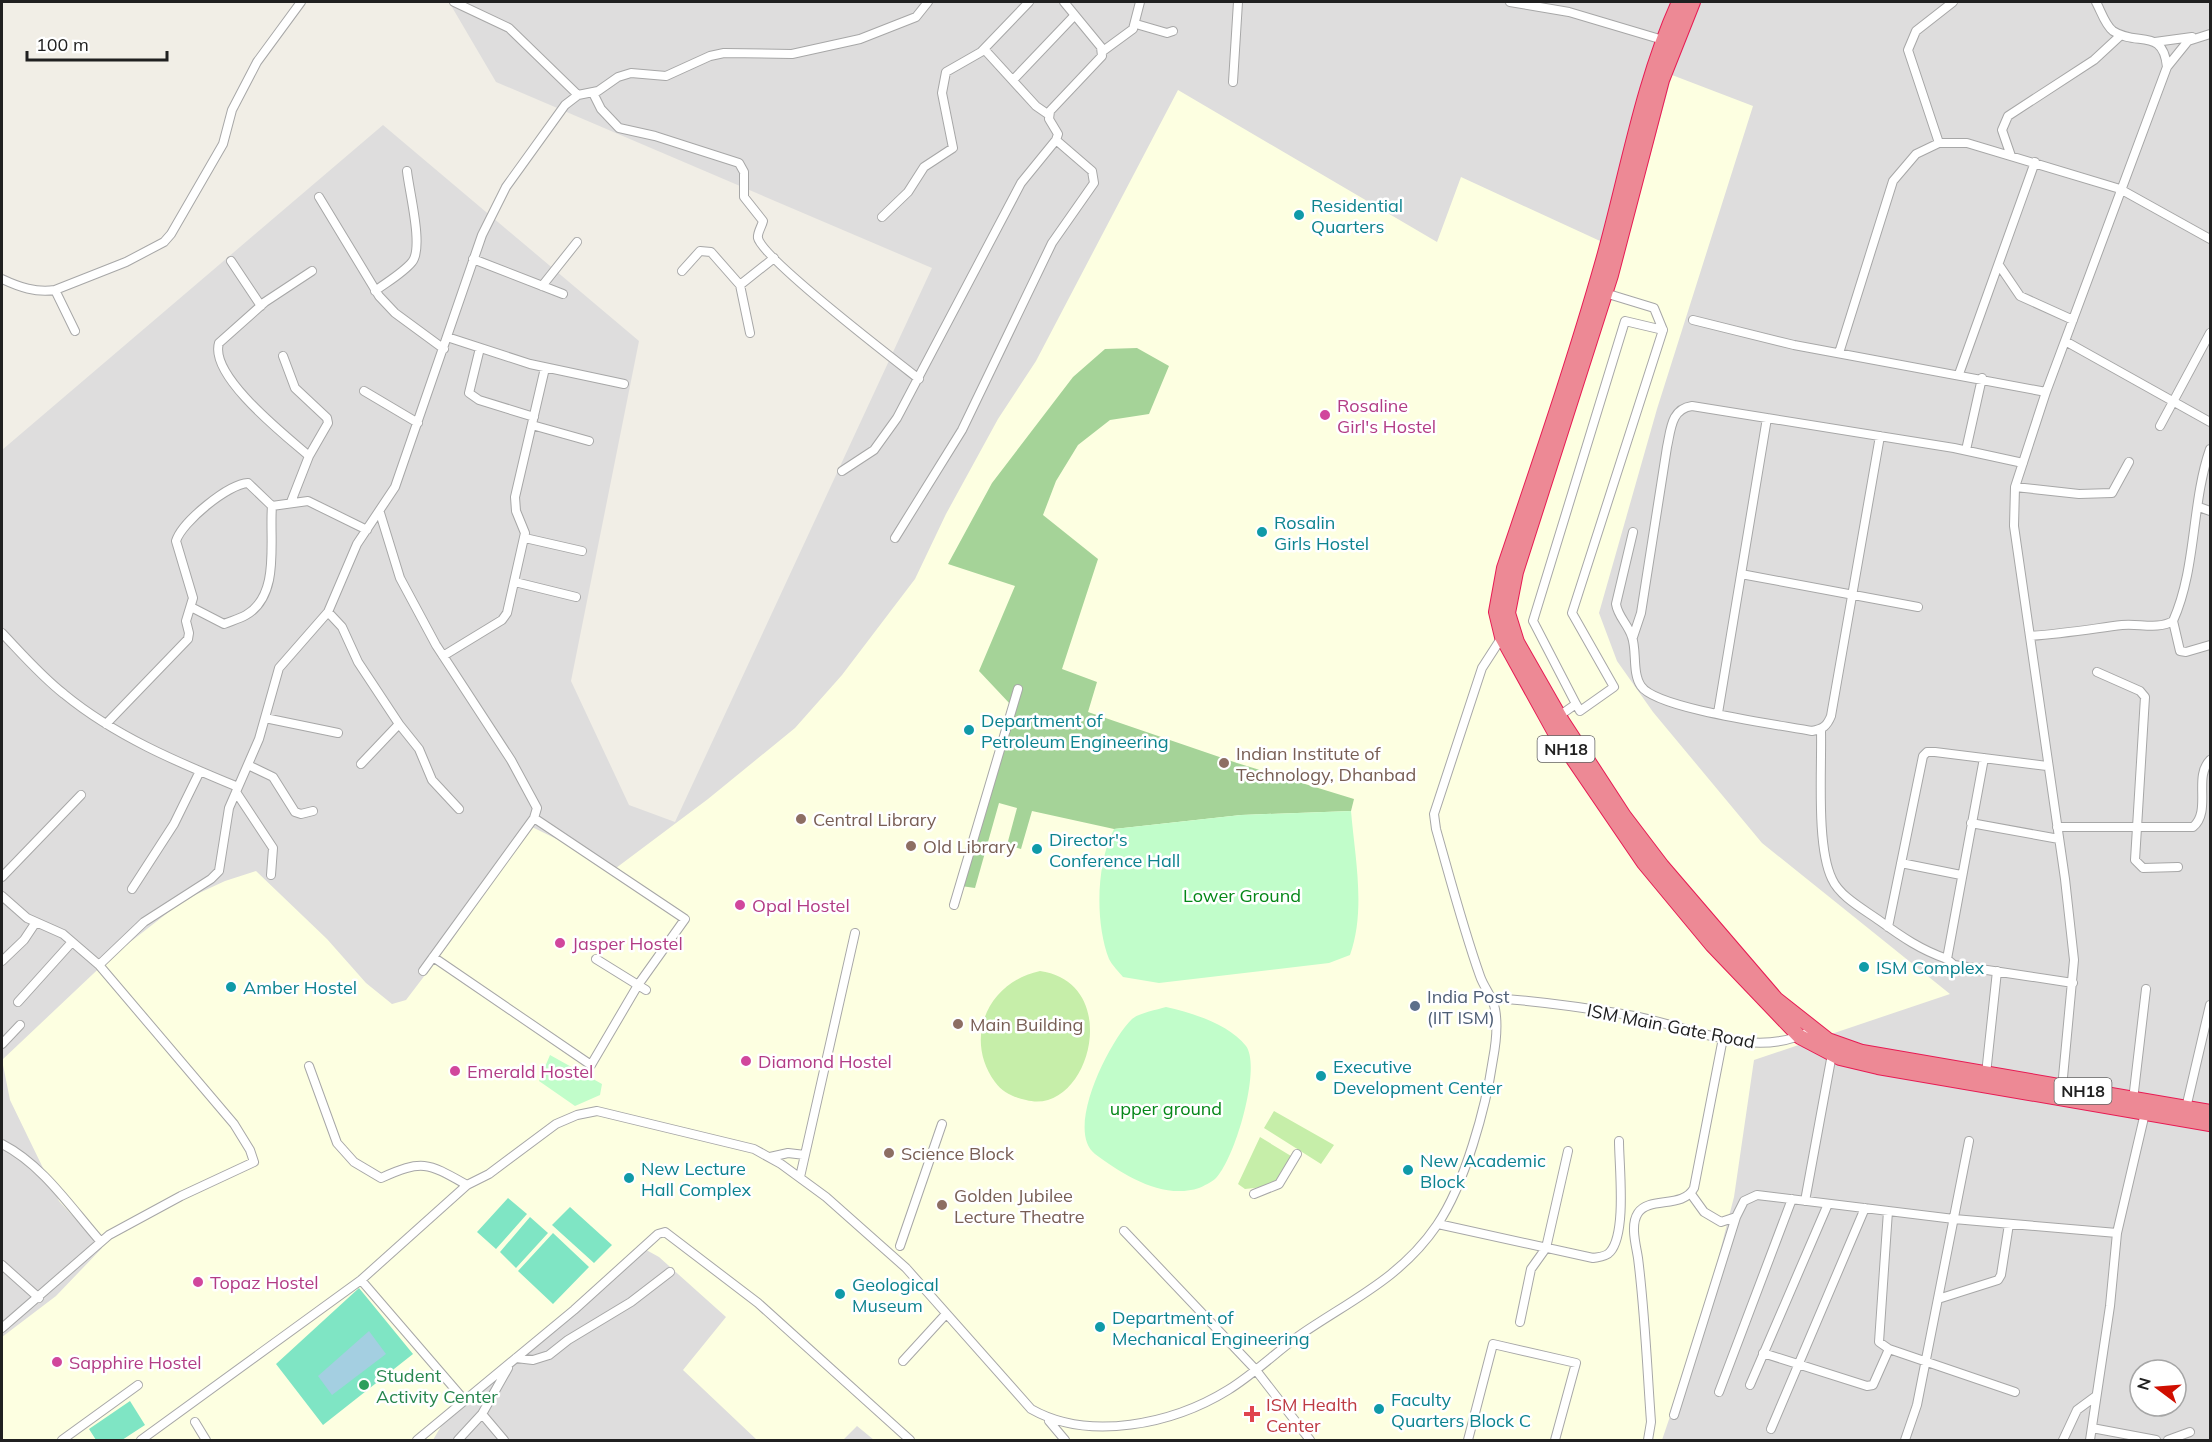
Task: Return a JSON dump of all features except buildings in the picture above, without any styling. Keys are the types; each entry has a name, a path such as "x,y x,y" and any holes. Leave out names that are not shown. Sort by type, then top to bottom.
{"highway":[{"name":"NH18","path":"1679,2 1663,40 1639,113 1612,228 1583,327 1504,568 1496,612 1502,637 1554,731 1644,863 1712,945 1800,1037 1832,1054 1878,1067 2211,1112"},
{"name":"NH18","path":"1694,2 1662,80 1605,294 1525,542 1509,604 1511,627 1517,642 1559,716 1607,792 1662,866 1760,983 1812,1030 1828,1040 1862,1052 1986,1075 2145,1113 2211,1124"}],"street":[{"path":"2,279 25,289 44,292 55,290 126,262 164,242 171,234 223,144 232,110 252,71 274,35 301,2"},
{"path":"454,2 509,28 578,95"},
{"path":"99,965 144,922 217,875 221,864 226,821 265,718 279,668 309,630 328,612 352,554 395,487 444,350 473,259 506,187 564,105 578,95 593,93 622,75 631,73 673,75 710,56 724,53 792,54 860,39 916,17 928,2"},
{"path":"882,217 908,192 924,167 953,148 942,93 942,80 949,68 984,49 1029,2"},
{"path":"1064,2 1103,51"},
{"path":"1049,115 1052,108 1091,69 1103,51 1128,35 1136,24 1140,2"},
{"path":"1233,82 1238,2"},
{"path":"1510,2 1569,12 1663,40"},
{"path":"1940,143 1908,50 1916,31 1953,2"},
{"path":"2097,2 2110,29 2121,35 2155,42 2211,34"},
{"path":"1013,80 1074,16"},
{"path":"1136,24 1167,33 1173,31"},
{"path":"2011,156 2002,130 2008,116 2094,60 2121,35"},
{"path":"2061,1093 2074,960 2014,526 2015,488 2046,392 2167,67 2180,49 2196,36"},
{"path":"2155,42 2162,47 2167,67"},
{"path":"842,471 874,450 882,441 919,379 1021,183 1056,140 1057,131 1049,115 1036,106 984,49"},
{"path":"593,93 601,109 620,128 656,136 739,163 744,172 744,197 764,221 758,238 774,258 919,379"},
{"path":"895,538 962,430 1052,243 1094,183 1092,171 1056,140"},
{"path":"1839,353 1893,181 1916,154 1940,143 1967,143 2120,189 2211,239"},
{"path":"1959,374 2035,162"},
{"path":"375,291 412,263 416,256 407,171"},
{"path":"319,197 375,291 395,313 444,350"},
{"path":"542,286 577,242"},
{"path":"682,271 700,251 707,251 740,285 750,333"},
{"path":"740,285 774,258"},
{"path":"473,259 563,294"},
{"path":"231,261 261,306"},
{"path":"1999,265 2020,296 2073,320"},
{"path":"309,456 255,410 218,357 219,343 261,306 312,272"},
{"path":"55,290 75,331"},
{"path":"1605,294 1654,308 1663,330 1572,613 1614,687 1580,711 1533,621 1625,321 1663,330"},
{"path":"1693,320 1839,353 1982,378 2046,392"},
{"path":"2160,426 2211,333"},
{"path":"447,337 545,368 624,384"},
{"path":"2065,341 2211,422"},
{"path":"480,348 469,393 479,400 589,441"},
{"path":"283,356 295,388 327,418 325,430 309,456 291,502"},
{"path":"443,656 502,620 510,606 525,538 514,502 545,368"},
{"path":"1966,450 1982,378"},
{"path":"364,391 418,423"},
{"path":"1633,638 1641,613 1667,447 1677,412 1692,406 1966,450 2023,463"},
{"path":"1718,713 1767,418"},
{"path":"1633,532 1616,604 1633,638 1638,680 1647,693 1682,706 1812,731 1821,730 1831,716 1880,436"},
{"path":"2211,449 2203,474 2191,554 2172,621 2180,651 2186,652 2211,645"},
{"path":"2015,488 2079,494 2112,493 2129,462"},
{"path":"106,724 184,645 189,633 186,621 191,607 191,590 176,541 183,526 224,492 248,483 272,506 269,583 259,603 246,615 224,624 191,607"},
{"path":"272,506 308,501 367,530"},
{"path":"2199,507 2211,511"},
{"path":"380,513 400,578 443,656 511,760 537,808 534,818 423,971"},
{"path":"525,538 582,551"},
{"path":"1741,574 1918,607"},
{"path":"515,582 576,597"},
{"path":"328,612 342,627 358,662 398,718 399,724 419,749 432,780 459,809"},
{"path":"2030,636 2070,634 2124,624 2160,626 2172,621"},
{"path":"2,633 63,693 106,724 237,790 273,848 271,875"},
{"path":"1050,1421 1100,1428 1155,1422 1228,1390 1299,1336 1369,1293 1409,1257 1438,1224 1451,1200 1480,1120 1494,1058 1497,1022 1492,998 1481,978 1436,829 1434,814 1482,668 1502,637"},
{"path":"2097,672 2140,691 2145,697 2136,826 2137,865 2143,868 2178,867"},
{"path":"954,905 1018,689"},
{"path":"1559,716 1576,704"},
{"path":"265,718 338,733"},
{"path":"361,764 399,724"},
{"path":"1821,730 1822,819 1827,866 1837,887 1917,947 1947,959 1954,965 2073,983"},
{"path":"1888,927 1923,756 1927,752 1935,752 2047,766"},
{"path":"1947,959 1983,758"},
{"path":"2057,827 2185,828 2200,822 2203,815 2205,771 2211,760"},
{"path":"248,765 273,777 294,812 301,814 313,811"},
{"path":"132,889 174,825 200,771"},
{"path":"2,877 81,795"},
{"path":"433,957 591,1065 638,985 685,919 534,818"},
{"path":"1971,823 2059,839"},
{"path":"1901,863 1961,875"},
{"path":"2,896 27,918 46,925 72,942 99,965 234,1124 250,1150 254,1162 181,1196 101,1242 39,1299 2,1328"},
{"path":"2,961 24,940 36,922"},
{"path":"800,1177 855,933"},
{"path":"18,1002 72,942"},
{"path":"596,960 646,990"},
{"path":"1986,1075 1996,971"},
{"path":"2133,1100 2146,989"},
{"name":"ISM Main Gate Road","path":"1492,998 1632,1016 1723,1038 1763,1044 1800,1037 1812,1030"},
{"path":"2186,1108 2211,1005"},
{"path":"2,1044 20,1024"},
{"path":"1690,1194 1699,1167 1723,1038"},
{"path":"1805,1201 1832,1054"},
{"path":"309,1066 337,1143 354,1162 381,1178 410,1164 437,1168 467,1185"},
{"path":"141,1440 361,1280 467,1185 489,1174 556,1124 577,1115 597,1111 754,1149 800,1177 906,1268 1031,1409 1050,1421 1065,1440"},
{"path":"2090,1440 2110,1306 2117,1233 2145,1113"},
{"path":"900,1246 942,1124"},
{"path":"1438,1224 1593,1258 1610,1253 1621,1214 1619,1141"},
{"path":"1905,1440 1917,1405 1969,1141"},
{"path":"2,1144 20,1154 41,1173 101,1242"},
{"path":"1520,1322 1531,1269 1546,1248 1568,1151"},
{"path":"770,1157 788,1153 805,1155"},
{"path":"1254,1194 1279,1184 1297,1154"},
{"path":"1690,1194 1711,1219 1721,1222 1736,1217"},
{"path":"1648,1440 1651,1422 1646,1345 1634,1228 1638,1213 1645,1208 1690,1194"},
{"path":"1674,1415 1736,1217 1744,1201 1750,1196 1792,1199 1954,1220 2117,1233"},
{"path":"1719,1392 1792,1199"},
{"path":"1750,1385 1828,1204"},
{"path":"1771,1429 1865,1208"},
{"path":"1888,1211 1877,1335 1879,1342 1889,1349 2015,1392"},
{"path":"1938,1299 1998,1280 2001,1275 2009,1224"},
{"path":"1124,1231 1255,1369 1306,1439"},
{"path":"417,1440 514,1360 658,1234 665,1232 758,1303 910,1440"},
{"path":"2,1265 39,1299"},
{"path":"514,1360 533,1360 549,1355 568,1340 631,1302 670,1272"},
{"path":"361,1280 460,1395"},
{"path":"903,1360 946,1314"},
{"path":"1468,1440 1493,1344 1576,1363 1555,1440"},
{"path":"1763,1353 1866,1386 1873,1385 1889,1349"},
{"path":"458,1440 482,1414 514,1360"},
{"path":"62,1440 138,1385"},
{"path":"2063,1440 2077,1410 2096,1396"},
{"path":"482,1414 504,1440"},
{"path":"195,1422 206,1440"},
{"path":"2092,1428 2156,1440"},
{"path":"2168,1440 2190,1432"},
{"path":"73,1433 78,1440"}],"shaded area":[{"path":"449,2 2210,2 2210,1440 2,1440 2,450 383,125 639,341 571,681 629,805 675,822 932,268 496,82"},
{"name":"Indian Institute of Technology, Dhanbad","path":"1672,75 1753,106 1657,409 1599,613 1617,661 1653,712 1762,843 1950,994 1754,1060 1734,1197 1701,1325 1662,1440 874,1440 857,1426 843,1440 757,1440 683,1370 726,1317 659,1257 639,1246 560,1318 453,1406 433,1440 2,1440 2,1337 56,1296 102,1248 59,1201 10,1100 2,1060 111,957 184,900 225,881 256,871 327,939 366,983 392,1004 406,1000 451,941 530,826 616,868 708,799 795,728 842,675 915,579 946,514 998,419 1036,361 1178,90 1437,242 1461,177 1624,252"}],"green space":[{"path":"1137,348 1169,366 1149,414 1110,420 1078,445 1056,481 1043,515 1098,559 1062,669 1097,682 1088,712 1237,763 1354,799 1351,811 1241,815 1114,829 1032,811 1021,849 1007,845 1017,808 999,803 975,888 961,886 1011,705 979,671 1015,586 948,564 992,483 1073,377 1105,349"},
{"name":"Lower Ground","path":"1351,811 1357,865 1358,902 1355,938 1350,955 1329,963 1159,983 1123,977 1110,961 1101,928 1100,894 1104,859 1114,829 1241,815"},
{"path":"1040,971 1066,981 1083,999 1090,1022 1088,1046 1081,1070 1067,1089 1048,1100 1026,1100 1009,1094 995,1082 986,1065 981,1048 981,1030 994,999 1022,977"},
{"name":"upper ground","path":"1166,1007 1198,1016 1230,1031 1246,1046 1250,1057 1251,1074 1244,1114 1230,1154 1215,1179 1199,1188 1185,1191 1158,1188 1118,1170 1095,1154 1087,1142 1085,1126 1087,1106 1094,1085 1102,1065 1123,1030 1135,1017"},
{"path":"550,1055 602,1084 600,1095 575,1106 539,1081"},
{"path":"1274,1111 1334,1145 1321,1164 1264,1128"},
{"path":"1260,1137 1291,1156 1273,1186 1245,1189 1238,1184"},
{"path":"508,1198 527,1214 496,1249 477,1232"},
{"path":"570,1207 612,1245 594,1263 552,1225"},
{"path":"530,1217 548,1233 516,1268 500,1252"},
{"path":"553,1233 589,1267 553,1304 518,1271"},
{"path":"359,1288 413,1354 323,1425 276,1364"},
{"path":"130,1401 145,1425 122,1440 96,1440 89,1429"}],"water":[{"path":"369,1331 386,1354 332,1395 318,1376"}],"place":[{"name":"Residential Quarters","path":"1299,215"},
{"name":"Rosaline Girl's Hostel","path":"1325,415"},
{"name":"Rosalin Girls Hostel","path":"1262,532"},
{"name":"Department of Petroleum Engineering","path":"969,730"},
{"name":"Indian Institute of Technology, Dhanbad","path":"1224,763"},
{"name":"Central Library","path":"801,819"},
{"name":"Old Library","path":"911,846"},
{"name":"Director's Conference Hall","path":"1037,849"},
{"name":"Opal Hostel","path":"740,905"},
{"name":"Jasper Hostel","path":"560,943"},
{"name":"ISM Complex","path":"1864,967"},
{"name":"Amber Hostel","path":"231,987"},
{"name":"India Post (IIT ISM)","path":"1415,1006"},
{"name":"Main Building","path":"958,1024"},
{"name":"Diamond Hostel","path":"746,1061"},
{"name":"Emerald Hostel","path":"455,1071"},
{"name":"Executive Development Center","path":"1321,1076"},
{"name":"Science Block","path":"889,1153"},
{"name":"New Academic Block","path":"1408,1170"},
{"name":"New Lecture Hall Complex","path":"629,1178"},
{"name":"Golden Jubilee Lecture Theatre","path":"942,1205"},
{"name":"Topaz Hostel","path":"198,1282"},
{"name":"Geological Museum","path":"840,1294"},
{"name":"Department of Mechanical Engineering","path":"1100,1327"},
{"name":"Sapphire Hostel","path":"57,1362"},
{"name":"Student Activity Center","path":"364,1385"},
{"name":"Faculty Quarters Block C","path":"1379,1409"},
{"name":"ISM Health Center","path":"1252,1414"}]}
